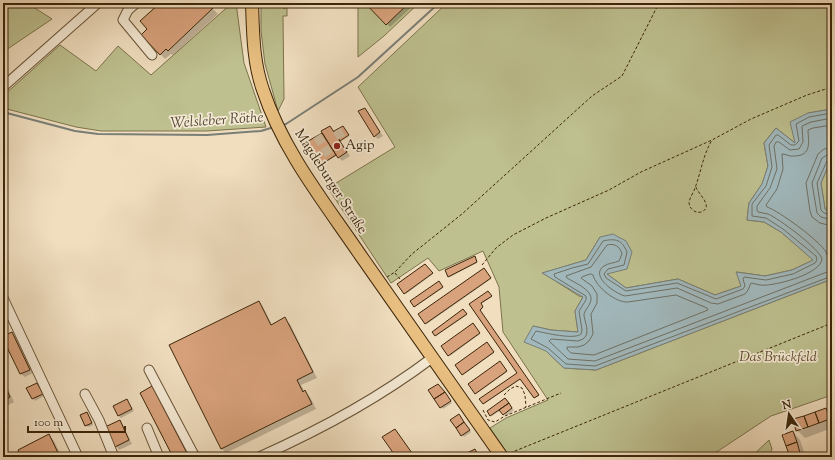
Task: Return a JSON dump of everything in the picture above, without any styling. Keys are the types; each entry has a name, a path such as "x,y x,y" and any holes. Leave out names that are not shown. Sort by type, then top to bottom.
{"main road":[{"name":"Magdeburger Straße","path":"252,3 253,46 256,64 262,88 276,124 300,166 502,457"}],"street":[{"path":"3,87 98,3"},
{"path":"136,3 128,10 124,20 152,55"},
{"path":"3,298 78,457"},
{"path":"258,457 286,445 331,422 396,384 432,358"},
{"path":"149,370 196,457"},
{"path":"85,394 99,420 114,457"},
{"path":"147,428 159,457"}],"path":[{"path":"380,282 395,272 412,254 462,214 592,96 622,76 659,3"},
{"path":"482,265 496,248 513,235 546,218 587,200 641,172 712,140 751,119 807,95 832,87"},
{"path":"696,187 696,191 706,201 707,206 705,210 700,213 695,212 690,208 689,203 696,187 706,150 712,140"},
{"path":"395,272 400,279"},
{"path":"502,457 832,323"},
{"path":"504,395 516,386 522,388 525,395 526,408"},
{"path":"483,410 488,420 495,422 561,393"}],"green space":[{"path":"3,3 27,3 52,19 3,52"},
{"path":"232,3 236,3 244,63 266,127 207,131 101,131 76,127 3,108 3,96 60,45 96,71 118,46 151,75"},
{"path":"261,3 282,3 284,9 287,7 287,16 283,16 284,99 278,111 265,64 261,31"},
{"path":"358,3 419,3 384,36 358,57"},
{"name":"Das Brückfeld","path":"447,3 832,3 832,109 808,113 795,143 776,128 764,143 768,166 762,184 749,203 747,220 764,222 781,232 814,260 792,270 765,276 737,272 741,286 715,295 678,279 626,288 607,274 600,237 586,260 543,273 579,296 583,297 575,311 578,332 551,330 533,326 546,351 564,368 596,370 832,279 832,395 771,416 709,457 510,457 490,428 506,418 548,400 503,332 499,287 483,251 439,271 428,258 391,283 328,188 395,147 358,87"},
{"path":"832,157 832,212 825,209 821,183"},
{"path":"769,440 772,449 769,457 751,457"}],"water":[{"path":"832,109 832,157 821,183 825,209 832,212 832,279 596,370 564,368 546,351 524,342 533,326 551,330 578,332 575,311 583,297 542,273 586,260 600,237 613,234 626,241 632,252 627,269 607,274 626,288 678,279 715,295 741,286 736,272 765,276 792,270 813,260 781,232 764,222 747,220 749,203 762,184 768,166 764,143 776,128 795,143 790,122 808,113"}],"building":[{"path":"160,3 208,3 213,8 168,51 166,49 160,55 141,35 147,29 140,21"},
{"path":"365,3 409,3 386,25"},
{"path":"365,108 380,132 374,137 358,111"},
{"name":"Agip","path":"330,126 347,152 338,158 321,131"},
{"path":"343,126 349,135 340,141 334,131"},
{"path":"322,133 336,155 317,167 303,144"},
{"path":"475,256 477,262 448,277 445,270"},
{"path":"425,264 433,273 404,294 397,284"},
{"path":"484,268 491,278 425,324 418,314"},
{"path":"439,281 443,287 414,307 410,301"},
{"path":"488,291 492,296 481,303 483,307 480,310 539,395 534,398 520,379 483,404 479,399 517,373 469,304"},
{"path":"259,301 271,325 285,317 313,372 297,380 303,392 305,390 312,404 221,449 169,345"},
{"path":"463,309 467,314 435,336 432,332"},
{"path":"473,323 480,333 448,356 441,346"},
{"path":"12,332 30,370 20,374 3,339 3,336"},
{"path":"487,342 494,352 462,375 455,365"},
{"path":"500,361 507,371 475,394 468,384"},
{"path":"3,382 10,397 3,401"},
{"path":"37,383 43,394 32,399 26,388"},
{"path":"438,384 445,392 434,399 428,390"},
{"path":"152,386 189,457 173,457 140,393"},
{"path":"445,392 451,401 440,408 434,399"},
{"path":"505,398 509,403 490,416 487,411"},
{"path":"127,399 132,409 118,416 113,406"},
{"path":"509,403 512,408 503,415 499,410"},
{"path":"826,408 830,419 819,423 815,412"},
{"path":"87,412 92,423 85,426 80,415"},
{"path":"815,412 819,423 808,427 804,416"},
{"path":"459,414 464,422 456,428 450,420"},
{"path":"804,416 808,427 796,431 793,419"},
{"path":"120,420 129,440 115,447 105,427"},
{"path":"464,422 470,430 461,436 456,428"},
{"path":"395,429 412,453 405,457 396,457 382,437"},
{"path":"793,431 797,442 786,446 782,435"},
{"path":"49,434 60,457 21,457 18,450"},
{"path":"797,442 800,453 790,457 786,446"},
{"path":"475,449 479,457 459,457"}],"waterway":[{"name":"Welsleber Röthe","path":"283,125 358,77 439,3"},
{"name":"Welsleber Röthe","path":"3,112 75,131 98,134 207,135 261,131 274,127"}],"tunnel":[{"path":"337,130 342,139"},
{"path":"317,136 331,158"}],"place":[{"name":"Agip","path":"337,146"}]}
